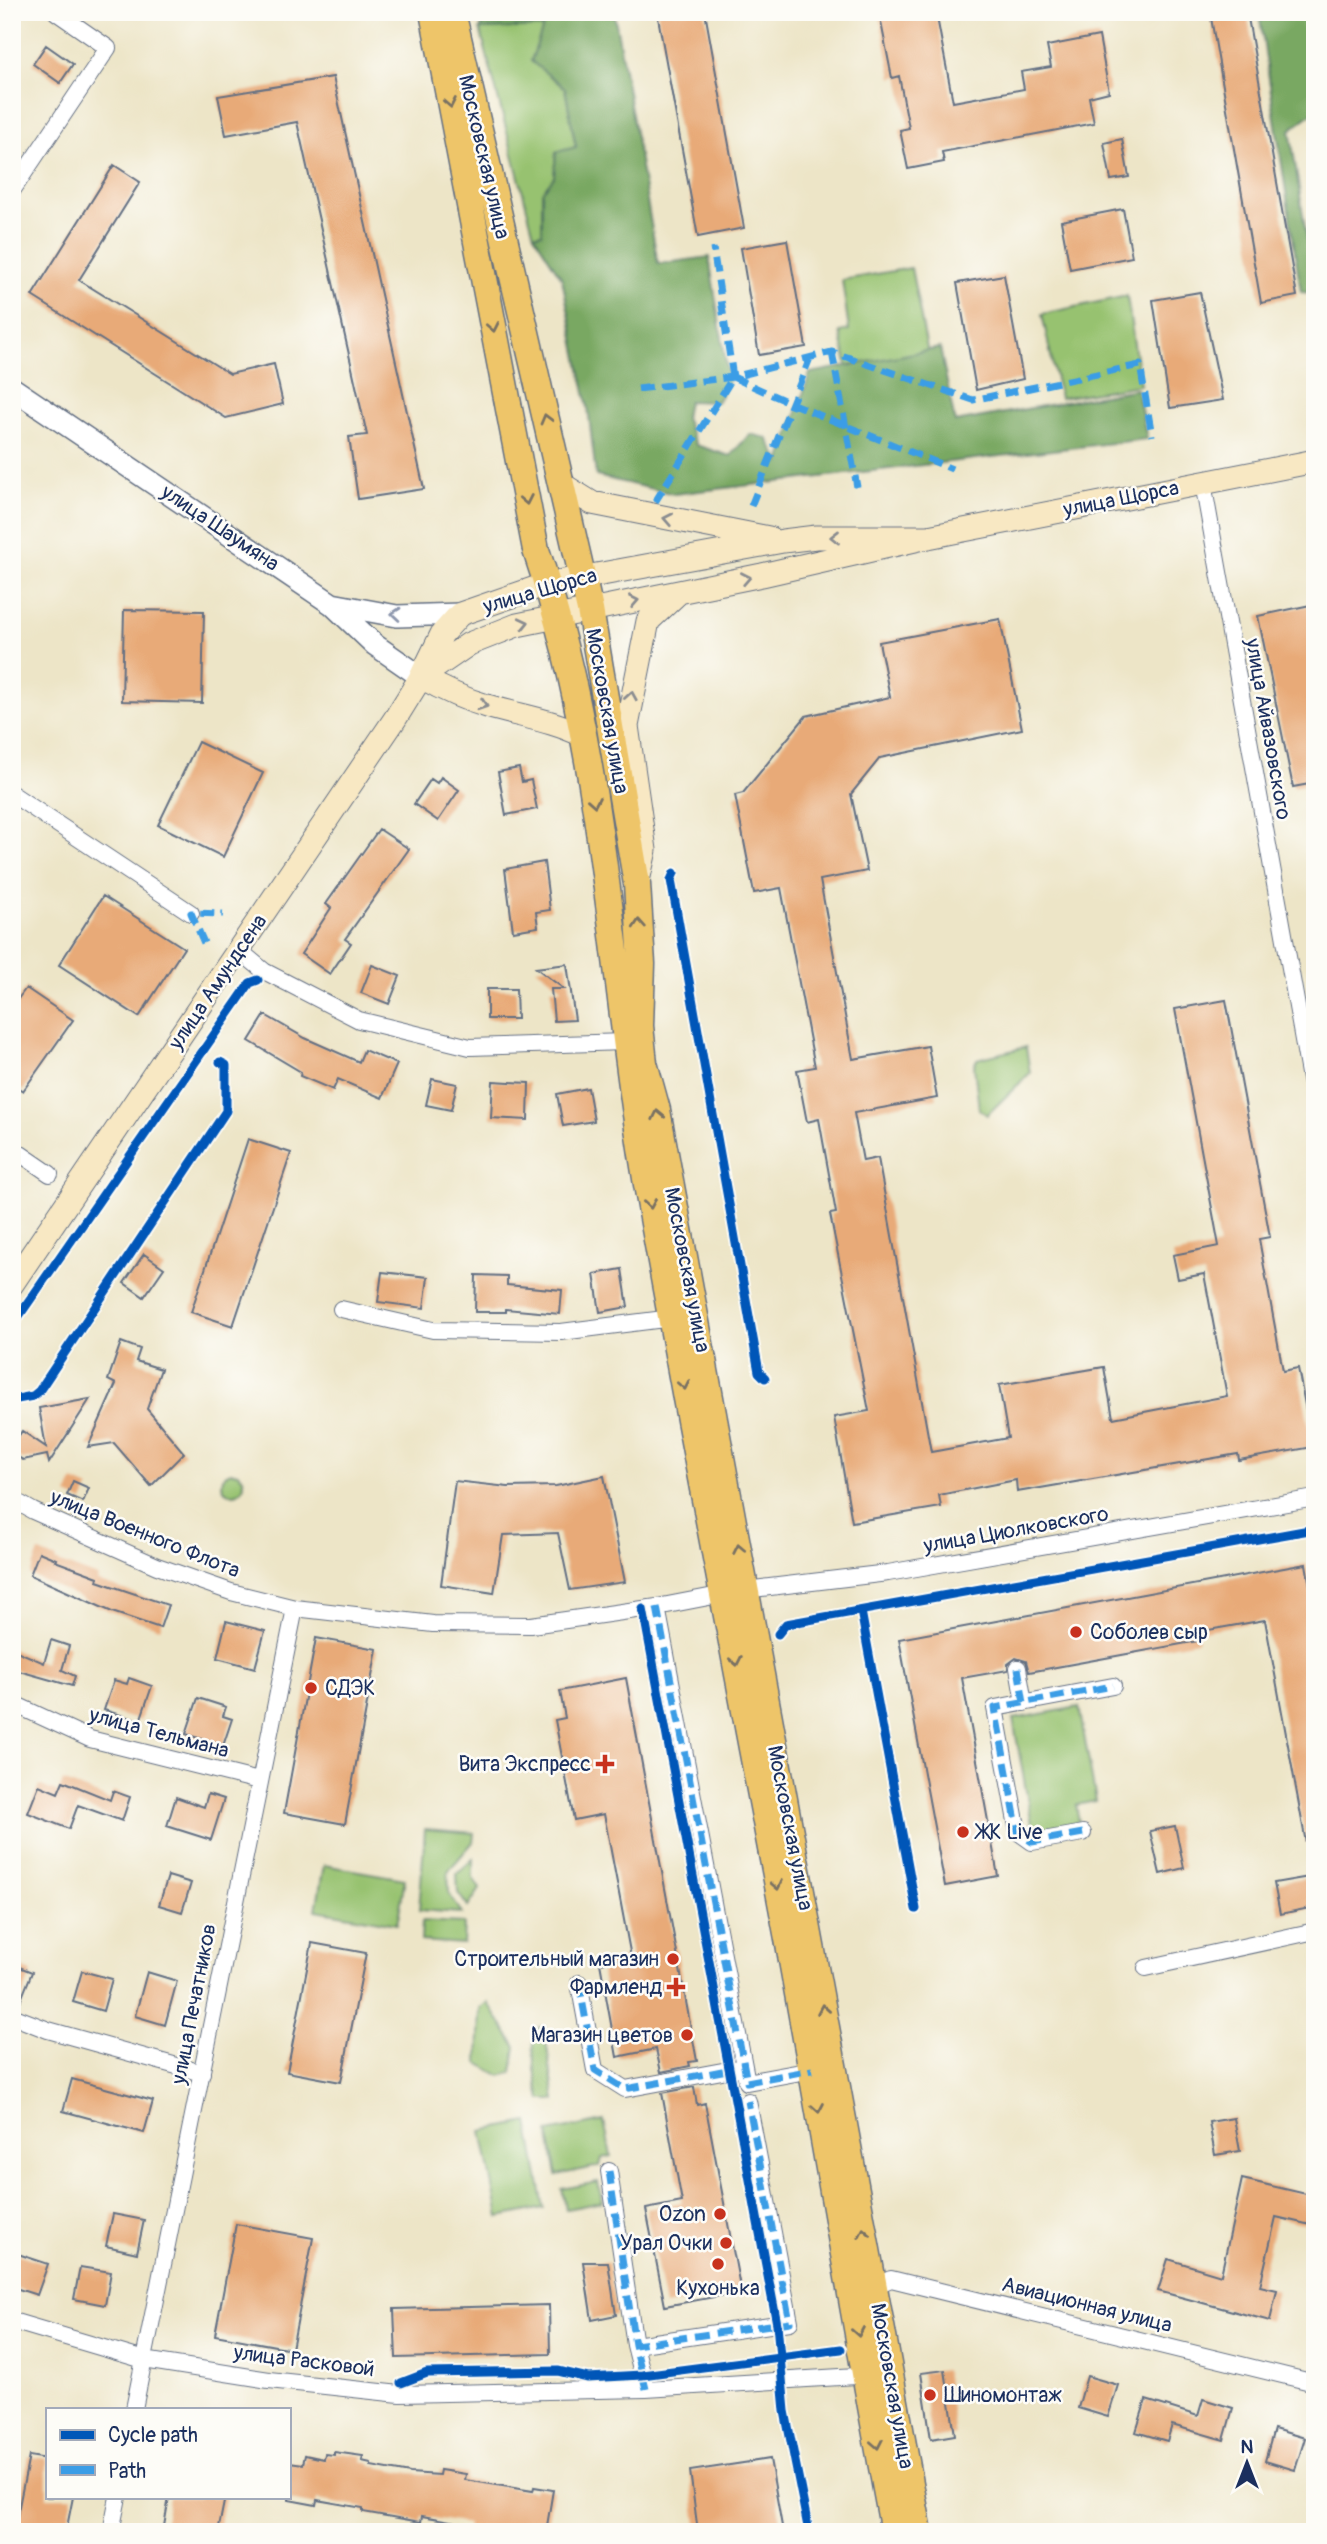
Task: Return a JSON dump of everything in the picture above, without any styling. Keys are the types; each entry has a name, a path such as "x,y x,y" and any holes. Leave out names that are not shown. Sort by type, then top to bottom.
{"main road":[{"name":"Московская улица","path":"433,12 536,550 557,616 582,735 611,913 625,1042 672,1318 734,1592 878,2374 919,2532"},
{"name":"Московская улица","path":"452,12 590,610 637,884 642,964 640,1026 644,1063 657,1110 811,2070 862,2290"},
{"name":"улица Щорса","path":"421,677 446,658 492,634 557,616 928,537 1315,461"},
{"path":"563,485 592,503 783,541"},
{"name":"улица Щорса","path":"421,677 442,634 460,614 547,584 783,541 816,537 928,537"},
{"path":"637,884 645,850 627,726 648,621 679,592"},
{"path":"421,677 460,697 561,724 582,735"},
{"name":"улица Амундсена","path":"12,1284 240,951 421,677"},
{"name":"Московская улица","path":"878,2374 894,2532"}],"street":[{"path":"12,191 108,48 56,12"},
{"name":"улица Шаумяна","path":"12,388 332,604 375,645 421,677"},
{"name":"улица Айвазовского","path":"1203,483 1315,1107"},
{"path":"332,604 397,616 460,614"},
{"path":"12,794 191,913"},
{"path":"240,951 264,971 359,1020 470,1047 625,1042"},
{"path":"12,1147 50,1174"},
{"path":"341,1309 433,1330 561,1332 672,1318"},
{"name":"улица Циолковского","path":"734,1592 888,1573 1315,1498"},
{"name":"улица Военного Флота","path":"12,1499 157,1566 231,1592 295,1608 433,1624 531,1625 657,1607 734,1592"},
{"path":"657,1607 747,2082 811,2070"},
{"name":"улица Печатников","path":"134,2408 258,1781 295,1608"},
{"path":"1018,1668 1024,1703"},
{"path":"1083,1833 1032,1842 1018,1832 995,1708 1113,1686"},
{"name":"улица Тельмана","path":"12,1703 90,1739 258,1781"},
{"path":"1146,1968 1315,1931"},
{"path":"579,1983 596,2070 625,2089 697,2080 744,2067"},
{"path":"12,2016 48,2030 202,2073"},
{"path":"635,2345 790,2322 748,2101"},
{"path":"609,2171 635,2345 646,2389"},
{"name":"Авиационная улица","path":"862,2290 891,2279 1315,2383"},
{"name":"улица Расковой","path":"12,2321 144,2360 269,2381 400,2394 646,2389 878,2374"},
{"path":"111,2532 118,2498"}],"green space":[{"path":"504,12 614,12 658,264 709,257 729,382 717,402 688,401 685,418 696,445 730,456 750,434 767,438 780,462 810,373 940,348 955,422 1137,389 1147,439 674,494 596,476 588,408 562,279 534,235 542,233 542,192 554,177 556,152 576,147 565,88 531,61 543,27 480,29 486,16"},
{"path":"1259,12 1305,12 1315,111 1290,130 1315,293 1301,292"},
{"path":"544,27 531,61 565,88 576,148 556,153 554,177 542,192 542,233 534,235 480,29"},
{"path":"911,268 936,394 856,407 840,332 849,330 842,280"},
{"path":"1127,296 1140,385 1060,398 1042,314"},
{"path":"1026,1047 1030,1073 987,1115 979,1109 974,1066 977,1059"},
{"path":"233,1472 241,1475 244,1483 241,1491 233,1494 225,1491 222,1483 225,1475"},
{"path":"1079,1707 1096,1801 1076,1805 1080,1827 1034,1835 1013,1719"},
{"path":"425,1829 474,1833 473,1842 448,1871 449,1894 462,1913 419,1910"},
{"path":"473,1859 473,1878 480,1889 468,1907 458,1893 457,1874"},
{"path":"324,1865 405,1879 397,1924 316,1910"},
{"path":"422,1921 464,1923 463,1944 421,1941"},
{"path":"488,2003 516,2047 512,2072 501,2076 478,2063 480,2008"},
{"path":"539,2027 544,2027 555,2100 541,2100 535,2073 533,2053"},
{"path":"604,2121 611,2156 602,2158 600,2166 557,2175 548,2132"},
{"path":"528,2122 544,2208 499,2217 482,2131"},
{"path":"598,2182 602,2202 566,2209 562,2189"}],"building":[{"path":"657,12 705,12 744,228 698,237"},
{"path":"879,12 936,12 953,102 1024,89 1021,72 1051,67 1047,46 1099,36 1109,92 1089,97 1094,123 942,152 944,162 908,169 900,130 909,128 899,76 892,78"},
{"path":"1210,12 1247,12 1297,296 1261,303"},
{"path":"46,45 73,64 60,83 33,64"},
{"path":"333,77 424,489 358,499 349,437 367,435 297,122 226,135 218,96"},
{"path":"1122,139 1129,177 1111,180 1104,143"},
{"path":"114,165 140,182 79,280 230,374 274,364 283,404 226,418 32,296"},
{"path":"1123,209 1132,257 1070,269 1061,221"},
{"path":"787,240 806,347 759,355 741,248"},
{"path":"1004,275 1023,379 976,390 957,283"},
{"path":"1200,292 1223,400 1170,408 1153,300"},
{"path":"1315,604 1315,783 1293,787 1258,616"},
{"path":"124,610 204,611 202,703 122,701"},
{"path":"1000,619 1022,729 880,758 851,794 867,871 820,880 853,1059 928,1046 937,1098 854,1113 863,1161 878,1158 931,1452 1008,1438 999,1385 1104,1367 1113,1418 1227,1396 1204,1274 1178,1279 1173,1255 1219,1246 1175,1009 1226,1000 1270,1237 1259,1239 1283,1371 1298,1368 1313,1447 1239,1460 1238,1454 1017,1492 1016,1480 939,1495 941,1507 852,1522 834,1417 869,1411 830,1214 836,1213 819,1119 807,1122 797,1070 815,1067 781,888 754,893 735,795 743,793 806,716 890,697 879,642"},
{"path":"198,742 263,773 223,857 158,825"},
{"path":"519,768 522,782 531,780 537,809 506,815 498,772"},
{"path":"441,777 459,790 438,821 414,804 431,779 437,783"},
{"path":"379,829 409,849 345,939 351,943 330,974 301,954 331,908 326,904"},
{"path":"544,862 550,910 536,912 538,927 513,931 505,869"},
{"path":"103,896 184,948 139,1017 59,965"},
{"path":"567,964 575,1020 554,1021 551,989 564,989 536,968"},
{"path":"372,965 400,976 389,1004 361,993"},
{"path":"26,988 73,1020 23,1091 12,1084 12,1007"},
{"path":"487,989 516,989 517,1019 487,1019"},
{"path":"265,1015 305,1038 359,1062 364,1050 397,1064 382,1098 338,1079 333,1090 300,1076 301,1072 249,1041"},
{"path":"432,1079 457,1084 451,1110 426,1105"},
{"path":"493,1081 529,1083 528,1120 491,1118"},
{"path":"588,1088 594,1121 563,1126 557,1094"},
{"path":"248,1139 291,1153 233,1326 191,1312"},
{"path":"144,1254 164,1268 144,1297 124,1283"},
{"path":"622,1269 628,1307 600,1312 594,1274"},
{"path":"382,1272 428,1277 424,1308 378,1302"},
{"path":"476,1275 507,1276 507,1285 562,1290 560,1314 506,1309 506,1312 475,1312"},
{"path":"121,1342 140,1349 136,1361 161,1369 147,1409 184,1453 151,1486 114,1443 88,1447 116,1384 108,1380"},
{"path":"90,1399 49,1463 47,1455 23,1460 12,1454 12,1446 22,1431 46,1447 39,1408"},
{"path":"604,1476 625,1582 570,1590 558,1533 503,1535 494,1593 441,1585 455,1481 508,1487 556,1486"},
{"path":"73,1481 89,1488 83,1502 67,1495"},
{"path":"39,1552 98,1577 97,1581 168,1605 160,1628 112,1612 30,1575"},
{"path":"1306,1564 1315,1614 1315,1842 1306,1843 1265,1620 1197,1632 1198,1641 1029,1672 1026,1661 1016,1658 1008,1664 1008,1670 962,1678 998,1876 945,1886 899,1639"},
{"path":"226,1621 265,1631 255,1668 217,1658"},
{"path":"316,1638 377,1649 345,1824 284,1813"},
{"path":"51,1640 69,1646 62,1670 75,1676 72,1686 12,1669 12,1649 44,1663"},
{"path":"129,1678 152,1686 140,1721 104,1710 114,1680 127,1684"},
{"path":"626,1678 697,2061 689,2062 690,2066 661,2072 656,2049 617,2057 600,1963 631,1957 604,1814 574,1820 555,1720 565,1718 560,1691"},
{"path":"198,1698 226,1707 223,1716 232,1719 223,1746 186,1734"},
{"path":"63,1781 110,1800 113,1791 130,1797 122,1821 78,1805 69,1829 28,1813 39,1785 58,1793"},
{"path":"208,1794 224,1799 211,1840 167,1826 176,1797 204,1807"},
{"path":"1175,1826 1184,1868 1160,1874 1150,1831"},
{"path":"168,1876 191,1883 182,1912 159,1905"},
{"path":"1315,1876 1315,1907 1280,1914 1274,1883"},
{"path":"312,1943 366,1953 341,2082 287,2072"},
{"path":"12,1964 32,1972 18,2007 12,2006"},
{"path":"82,1971 112,1979 103,2011 73,2002"},
{"path":"147,1972 177,1981 165,2025 135,2016"},
{"path":"72,2079 153,2101 144,2133 63,2111"},
{"path":"694,2087 697,2105 705,2103 741,2292 665,2306 646,2209 682,2202 662,2093"},
{"path":"1234,2118 1240,2151 1215,2155 1209,2122"},
{"path":"1242,2179 1315,2196 1315,2226 1276,2217 1260,2286 1277,2290 1270,2321 1158,2291 1168,2259 1221,2275"},
{"path":"113,2214 144,2220 137,2253 106,2246"},
{"path":"236,2224 313,2238 292,2349 215,2335"},
{"path":"18,2254 48,2264 37,2295 12,2287 12,2271"},
{"path":"583,2262 608,2262 616,2315 592,2320"},
{"path":"80,2267 111,2272 105,2305 74,2299"},
{"path":"549,2305 550,2354 396,2358 394,2309"},
{"path":"945,2370 955,2435 931,2439 921,2373"},
{"path":"1087,2376 1118,2385 1108,2417 1078,2408"},
{"path":"1203,2399 1233,2408 1224,2440 1172,2425 1167,2441 1136,2432 1146,2400 1198,2416"},
{"path":"1274,2429 1305,2438 1295,2470 1265,2461"},
{"path":"334,2452 363,2456 362,2461 371,2463 371,2466 410,2473 439,2475 440,2470 466,2474 465,2480 533,2491 534,2487 553,2490 546,2532 490,2532 466,2528 467,2524 422,2516 421,2522 363,2512 363,2508 317,2500 316,2505 289,2500 290,2462 303,2464 305,2455 324,2459 325,2454 334,2455"},
{"path":"29,2456 46,2459 46,2498 73,2498 66,2532 14,2532"},
{"path":"770,2459 783,2532 698,2532 690,2471"},
{"path":"169,2498 225,2498 218,2532 163,2532"}],"marked path":[{"path":"655,502 733,377 713,248"},
{"path":"832,352 857,487"},
{"path":"638,389 733,377 832,352 973,400 1140,365 1152,436"},
{"path":"751,506 810,358"},
{"path":"733,377 952,469"},
{"path":"204,943 191,913 223,914"},
{"path":"657,1607 747,2082 812,2070"},
{"path":"1018,1668 1024,1703"},
{"path":"1083,1833 1032,1842 1018,1832 995,1708 1113,1686"},
{"path":"579,1983 595,2070 625,2089 733,2069"},
{"path":"646,2389 635,2345 790,2322 748,2101"},
{"path":"609,2171 635,2345"}],"cycle path":[{"path":"674,873 671,880 759,1372 765,1378"},
{"path":"12,1326 250,983 258,980"},
{"path":"12,1400 33,1396 39,1391 226,1111 226,1065 220,1062"},
{"path":"778,1634 786,1624 1315,1529"},
{"path":"643,1609 777,2324 785,2411 809,2532"},
{"path":"861,1611 916,1909"},
{"path":"401,2383 427,2373 558,2371 588,2378 642,2375 841,2349"}],"place":[{"name":"Соболев сыр","path":"1076,1632"},
{"name":"СДЭК","path":"311,1688"},
{"name":"Вита Экспресс","path":"605,1764"},
{"name":"ЖК Live","path":"963,1832"},
{"name":"Строительный магазин","path":"673,1959"},
{"name":"Фармленд","path":"676,1987"},
{"name":"Магазин цветов","path":"687,2035"},
{"name":"Ozon","path":"720,2214"},
{"name":"Урал Очки","path":"726,2243"},
{"name":"Кухонька","path":"718,2264"},
{"name":"Шиномонтаж","path":"930,2395"}]}
